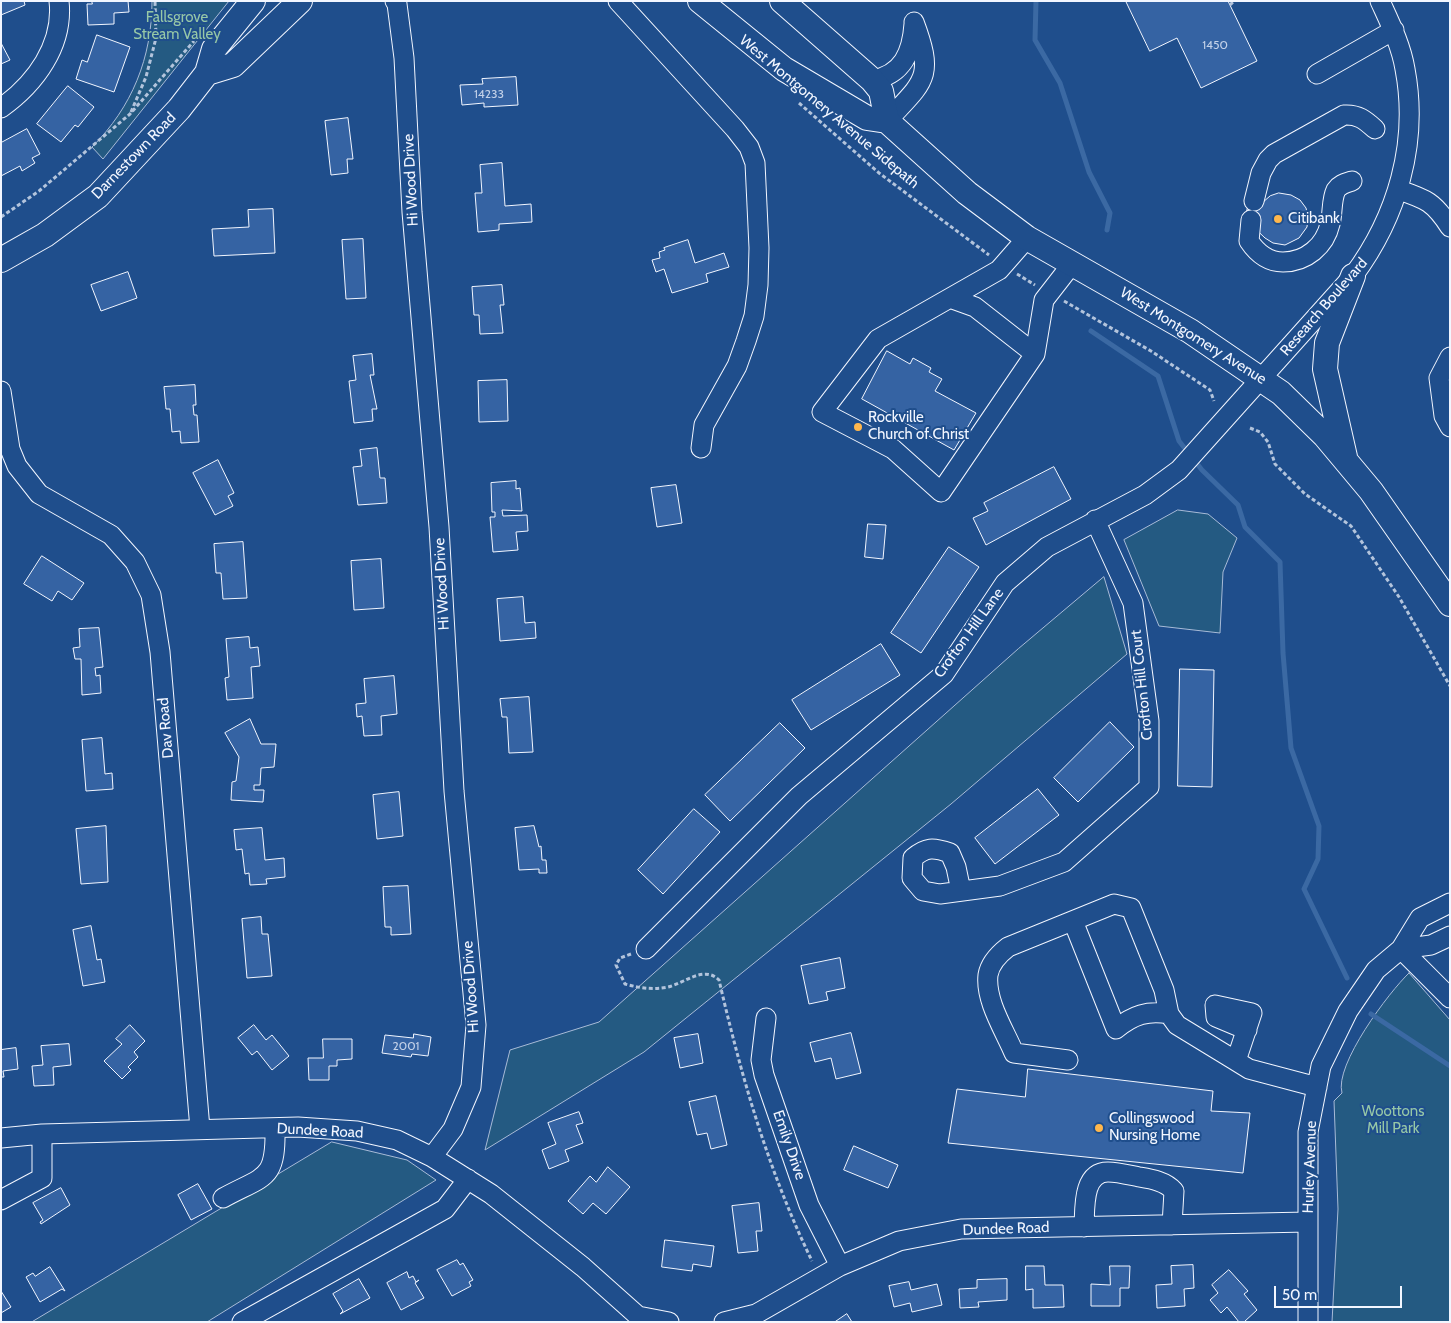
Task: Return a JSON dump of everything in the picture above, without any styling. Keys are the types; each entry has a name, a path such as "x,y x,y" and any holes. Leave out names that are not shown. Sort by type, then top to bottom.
{"main road":[{"name":"Darnestown Road","path":"1,260 45,235 98,196 179,109 207,73 214,49 253,1"},
{"path":"207,73 233,65 300,1"},
{"name":"West Montgomery Avenue","path":"700,1 784,69 867,118 887,121 967,193 1028,238 1190,331 1262,378 1281,393 1345,459 1371,491 1450,604"},
{"path":"782,1 872,80 881,91 887,121"},
{"path":"1345,459 1325,369 1327,343 1353,276"}],"street":[{"path":"1,108 17,97 34,79 51,51 58,30 58,1"},
{"name":"Hi Wood Drive","path":"395,1 397,4 404,58 412,212 439,527 454,791 476,1025 471,1087 453,1130 432,1157"},
{"path":"618,1 735,130 749,147 755,163 759,248 754,316 737,366 704,425 701,448"},
{"name":"Research Boulevard","path":"1262,378 1372,252 1399,190 1404,169 1409,109 1405,69 1394,30 1380,1"},
{"path":"872,80 882,78 905,62 913,39 914,22 923,47 925,68 922,83 887,121"},
{"path":"1317,74 1394,30"},
{"path":"1254,201 1261,173 1274,154 1344,115 1353,114 1364,118 1375,129"},
{"path":"1251,220 1249,241 1260,255 1273,261 1295,260 1309,255 1318,248 1330,225 1335,193 1340,186 1352,181"},
{"path":"1399,190 1428,199 1438,209 1450,227"},
{"path":"1028,238 1004,266 878,339 822,412 893,448 941,492 1035,354 1044,300 1048,292 1072,264"},
{"path":"950,298 975,307 1035,354"},
{"path":"1450,357 1439,378 1444,416 1450,427"},
{"name":"Crofton Hill Lane","path":"646,949 799,796 944,674 1005,583 1047,547 1145,495 1179,470 1262,378"},
{"name":"Dav Road","path":"1,390 10,449 16,466 39,494 111,536 134,562 151,595 160,652 200,1130"},
{"name":"Crofton Hill Court","path":"961,891 1000,886 1064,862 1149,787 1149,721 1132,603 1096,520"},
{"name":"Hurley Avenue","path":"1308,1322 1308,1132 1321,1066 1348,1011 1376,970 1401,949 1420,918 1450,903"},
{"path":"1068,1060 1014,1053 991,998 988,975 996,958 1008,947 1114,904 1131,908 1164,990 1169,1014 1177,1025 1249,1069 1317,1087"},
{"path":"1073,920 1116,1029 1130,1018 1142,1014 1155,1012 1169,1014"},
{"path":"1401,949 1431,945 1450,936"},
{"path":"1401,949 1450,998"},
{"name":"Emily Drive","path":"766,1018 761,1060 764,1074 810,1205 840,1266"},
{"path":"1236,1061 1247,1030"},
{"path":"223,1198 268,1174 274,1163 276,1152 275,1128"},
{"name":"Dundee Road","path":"1,1138 42,1134 275,1128 357,1131 397,1140 432,1157 491,1194 583,1267 636,1319 669,1322"},
{"path":"1,1200 42,1178 42,1134"},
{"path":"1084,1227 1088,1186 1095,1176 1106,1171 1155,1180 1169,1185 1174,1191 1172,1225"},
{"path":"242,1322 445,1209 468,1179"},
{"name":"Dundee Road","path":"724,1322 756,1314 840,1266 899,1241 961,1229 1308,1222"}],"path":[{"path":"130,114 146,77 156,38 155,1"},
{"path":"1230,5 1234,1"},
{"path":"1,217 40,191 130,114 200,35"},
{"name":"West Montgomery Avenue Sidepath","path":"796,101 879,173 1004,266 1151,351 1210,390 1214,401"},
{"path":"1250,428 1260,432 1268,442 1275,464 1305,494 1351,526 1399,597 1450,686"},
{"path":"646,949 620,958 616,965 625,984 643,990 668,987 705,974 713,974 719,980 744,1083 766,1151 791,1218 820,1277"}],"green space":[{"name":"Fallsgrove Stream Valley","path":"152,1 229,1 103,159 92,147 118,115 129,98 137,80 144,62 148,42"},
{"path":"1178,510 1208,514 1237,538 1223,572 1220,633 1159,626 1124,540"},
{"path":"1104,577 1127,654 951,804 644,1052 485,1150 510,1050 599,1022 1018,649"},
{"name":"Woottons Mill Park","path":"1409,973 1450,1020 1450,1322 1332,1322 1338,1209 1334,1101 1342,1093 1342,1081 1346,1065 1354,1048 1377,1012"},
{"path":"332,1142 407,1160 436,1180 207,1322 32,1322"}],"building":[{"path":"1,1 24,1 25,5 1,15"},
{"path":"92,1 128,1 129,12 114,13 114,24 88,25 87,4 92,4"},
{"path":"1126,1 1228,1 1257,61 1201,88 1177,38 1150,51"},
{"path":"97,35 130,47 114,92 76,79 82,60 87,62"},
{"path":"1,43 10,60 1,64"},
{"path":"516,77 518,105 484,107 484,103 462,105 460,85 483,84 482,79"},
{"path":"68,86 94,107 78,127 75,125 61,142 37,124"},
{"path":"348,118 353,159 347,159 348,173 331,175 325,121"},
{"path":"27,129 40,154 32,158 35,163 22,171 20,166 1,176 1,143"},
{"path":"502,163 505,206 531,204 532,222 499,224 499,230 478,232 475,193 482,193 480,165"},
{"name":"Citibank","path":"1279,193 1291,195 1300,200 1306,208 1308,217 1307,227 1299,238 1285,245 1273,243 1265,238 1245,219 1249,200 1262,203 1270,196"},
{"path":"273,209 275,253 214,256 212,229 249,227 248,210"},
{"path":"363,239 366,298 346,299 342,240"},
{"path":"688,240 695,263 724,253 729,267 706,274 708,282 672,293 664,269 656,272 652,260 660,258 659,252 665,250 664,248"},
{"path":"128,272 137,298 101,311 91,285"},
{"path":"502,285 504,305 500,305 503,333 480,334 479,315 474,315 472,287"},
{"name":"Rockville Church of Christ","path":"887,351 910,364 913,358 931,368 929,372 942,379 935,391 976,413 954,450 862,399"},
{"path":"372,354 374,375 370,375 377,409 372,409 373,421 354,423 349,381 356,380 353,356"},
{"path":"507,380 508,421 479,422 478,381"},
{"path":"195,385 196,405 193,405 194,415 197,415 199,442 181,443 180,431 172,432 170,409 166,409 164,387"},
{"path":"377,448 380,478 385,478 387,503 358,505 353,467 362,466 360,450"},
{"path":"218,460 234,493 228,496 233,506 215,515 193,473"},
{"path":"1054,467 1071,499 986,545 973,518 988,511 984,503"},
{"path":"516,481 516,489 520,488 522,511 502,510 503,516 527,515 528,531 516,532 518,550 493,552 490,517 495,517 495,512 492,512 491,483"},
{"path":"676,485 682,523 657,527 651,488"},
{"path":"868,524 886,525 883,559 865,557"},
{"path":"243,542 247,598 223,599 221,573 216,573 214,544"},
{"path":"949,547 979,567 921,653 891,633"},
{"path":"42,556 84,583 72,600 58,591 52,601 24,584"},
{"path":"381,559 384,608 354,610 351,561"},
{"path":"523,597 525,623 535,622 536,638 500,641 497,599"},
{"path":"99,628 103,667 95,668 96,676 100,675 101,693 82,695 81,659 75,659 73,648 80,647 79,629"},
{"path":"249,637 250,648 258,647 260,666 251,667 253,698 227,700 225,678 229,677 226,639"},
{"path":"881,644 900,675 811,730 792,700"},
{"path":"1180,669 1214,670 1212,787 1178,786"},
{"path":"394,676 397,714 381,716 382,735 364,736 362,716 357,717 356,704 366,703 364,679"},
{"path":"529,697 533,752 509,753 507,717 502,717 500,699"},
{"path":"250,719 261,744 276,744 274,767 261,768 260,785 254,785 254,790 264,790 263,802 231,800 232,782 236,781 239,757 225,733"},
{"path":"1110,722 1134,747 1078,802 1054,778"},
{"path":"780,723 805,748 730,821 705,795"},
{"path":"102,738 105,774 112,773 113,789 86,791 82,740"},
{"path":"1038,789 1059,815 995,864 975,838"},
{"path":"399,792 403,836 377,839 373,795"},
{"path":"694,809 720,832 663,894 638,870"},
{"path":"106,826 108,882 81,884 76,829"},
{"path":"534,826 539,847 541,846 542,860 546,860 547,873 539,873 539,869 519,870 515,828"},
{"path":"262,828 265,860 284,858 285,877 266,879 267,884 250,885 249,873 245,874 242,849 236,850 234,830"},
{"path":"408,886 411,934 391,935 391,927 385,927 383,887"},
{"path":"261,917 262,934 268,934 272,976 247,978 242,919"},
{"path":"91,926 97,960 101,959 105,982 83,986 73,930"},
{"path":"840,958 845,988 826,992 828,1000 809,1004 801,966"},
{"path":"130,1025 145,1041 134,1052 138,1057 128,1067 131,1070 122,1079 104,1061 122,1044 116,1039"},
{"path":"254,1025 266,1040 272,1035 289,1056 272,1070 257,1051 252,1055 238,1038"},
{"path":"851,1033 861,1073 836,1079 831,1058 815,1062 810,1043"},
{"path":"414,1034 431,1037 428,1056 412,1054 411,1057 382,1053 385,1035 413,1038"},
{"path":"698,1034 703,1063 680,1068 674,1038"},
{"path":"323,1039 352,1039 352,1059 337,1060 337,1066 329,1066 329,1080 309,1080 308,1058 323,1058"},
{"path":"69,1044 71,1065 53,1067 54,1085 34,1086 32,1066 43,1065 41,1046"},
{"path":"16,1048 18,1069 3,1071 4,1077 1,1077 1,1050"},
{"name":"Collingswood Nursing Home","path":"1028,1069 1213,1091 1211,1111 1250,1113 1243,1173 948,1143 957,1089 1025,1097"},
{"path":"716,1096 727,1145 711,1149 707,1133 697,1135 689,1102"},
{"path":"579,1112 583,1123 576,1125 583,1143 565,1150 569,1161 549,1169 542,1150 556,1144 548,1123"},
{"path":"854,1146 898,1165 888,1188 844,1170"},
{"path":"608,1167 630,1187 606,1214 593,1203 583,1214 568,1201 590,1176 596,1182"},
{"path":"198,1184 212,1209 191,1220 178,1195"},
{"path":"61,1188 70,1205 41,1224 40,1222 43,1220 33,1203"},
{"path":"759,1203 762,1231 756,1231 758,1251 738,1253 732,1206"},
{"path":"665,1240 714,1246 711,1267 693,1264 692,1271 662,1267"},
{"path":"457,1260 460,1265 463,1263 473,1280 469,1282 471,1286 452,1296 437,1270"},
{"path":"1193,1265 1194,1288 1184,1289 1185,1306 1157,1308 1156,1285 1172,1284 1171,1266"},
{"path":"1026,1266 1044,1266 1045,1285 1063,1285 1064,1307 1033,1308 1033,1289 1026,1290"},
{"path":"1110,1266 1130,1266 1129,1288 1120,1288 1120,1306 1091,1306 1091,1284 1110,1285"},
{"path":"50,1267 65,1291 62,1289 40,1302 26,1277 33,1273 35,1276"},
{"path":"1229,1270 1248,1291 1244,1294 1257,1310 1244,1322 1239,1322 1227,1307 1221,1313 1210,1300 1218,1293 1212,1285"},
{"path":"407,1272 409,1278 413,1276 416,1282 419,1280 415,1283 424,1298 401,1310 387,1283"},
{"path":"359,1279 370,1298 340,1314 343,1311 333,1294"},
{"path":"1007,1279 1007,1300 978,1302 979,1307 960,1308 959,1289 977,1288 977,1280"},
{"path":"909,1282 911,1290 937,1284 942,1305 912,1312 910,1303 894,1307 889,1286"},
{"path":"1,1291 11,1307 1,1313"},
{"path":"847,1314 852,1322 835,1322"}],"waterway":[{"path":"1036,1 1035,40 1060,83 1089,172 1110,213 1107,230"},
{"path":"1091,331 1158,376 1179,441 1202,470 1238,505 1245,527 1280,562 1283,653 1291,748 1319,826 1318,859 1304,889 1347,978"},
{"path":"1371,1014 1450,1066"}],"place":[{"name":"Citibank","path":"1278,219"},
{"name":"Rockville Church of Christ","path":"858,427"},
{"name":"Collingswood Nursing Home","path":"1099,1128"}]}
